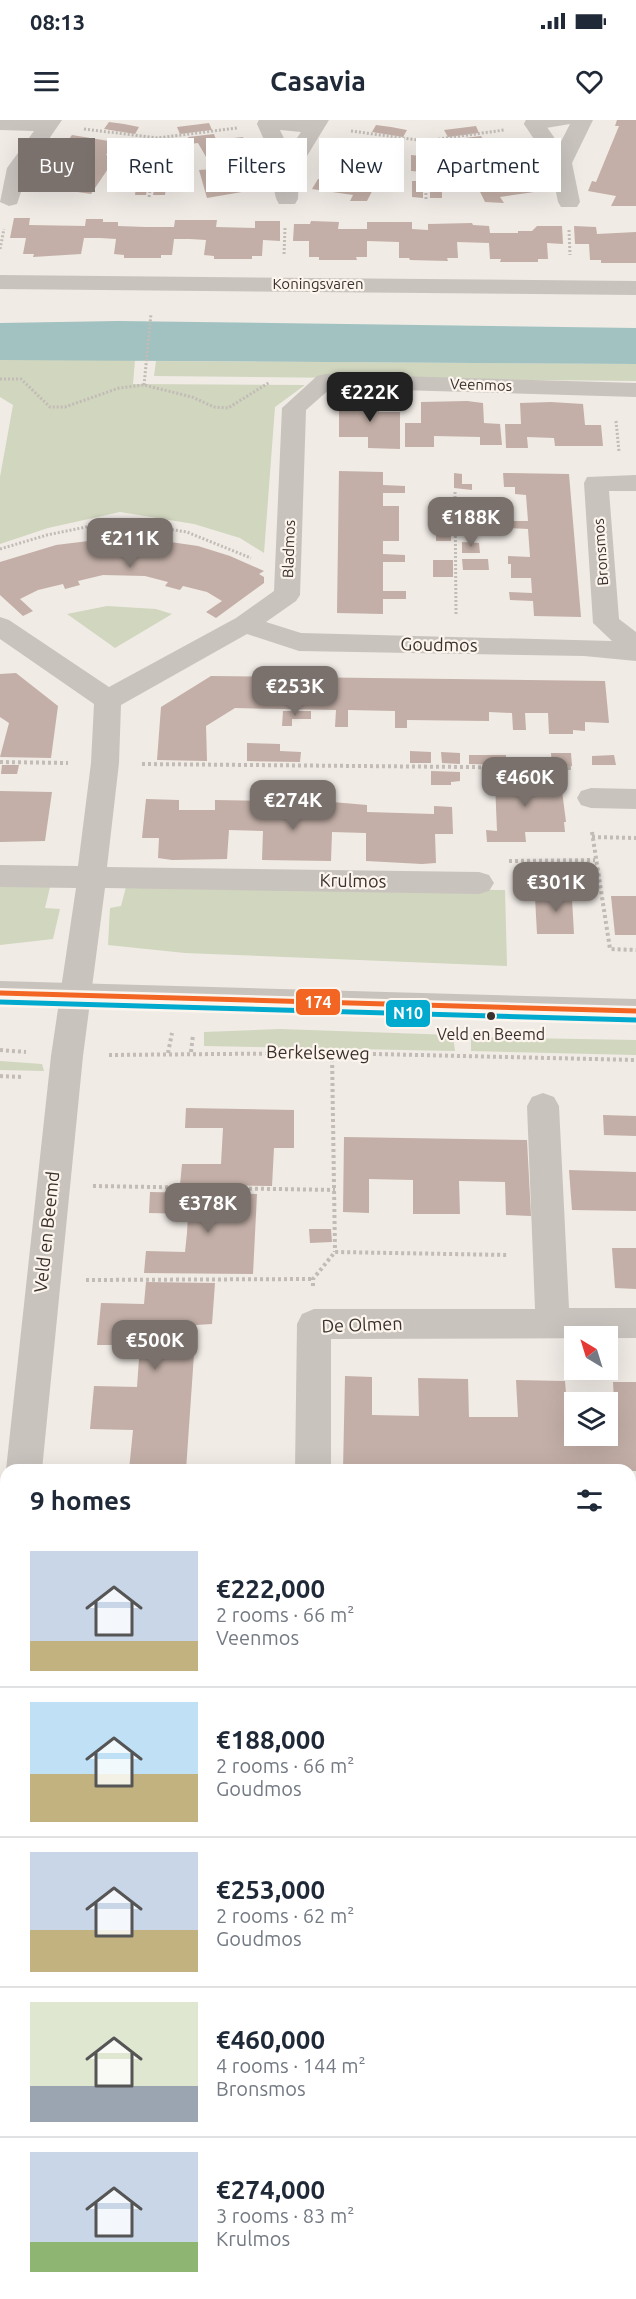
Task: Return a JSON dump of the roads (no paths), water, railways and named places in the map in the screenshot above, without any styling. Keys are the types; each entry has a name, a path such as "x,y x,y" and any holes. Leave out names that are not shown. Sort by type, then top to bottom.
{"street":[{"path":"544,138 534,124 563,120"},
{"path":"569,202 561,163 584,120"},
{"path":"0,124 50,122"},
{"path":"9,199 18,168 50,122"},
{"path":"274,138 267,123 317,123"},
{"path":"307,139 317,123"},
{"path":"287,192 287,199"},
{"name":"Koningsvaren","path":"0,282 636,288"},
{"name":"Veenmos","path":"325,381 624,390"},
{"name":"Bladmos","path":"108,700 245,624 287,595 294,408 325,381"},
{"name":"Bronsmos","path":"629,483 596,483 606,623 636,645"},
{"name":"Goudmos","path":"245,624 299,642 584,647 636,652"},
{"path":"0,626 108,700 105,763 75,994"},
{"path":"591,798 636,799"},
{"name":"Krulmos","path":"0,876 479,883"},
{"path":"0,993 636,1011"},
{"name":"Veld en Beemd","path":"25,1464 42,1280 75,994"},
{"path":"543,1106 553,1323"},
{"name":"De Olmen","path":"313,1464 314,1324 636,1323"}],"water":[{"path":"118,321 636,328 636,364 0,360 0,323"}],"place":[{"name":"Veld en Beemd","path":"491,1016"}]}
